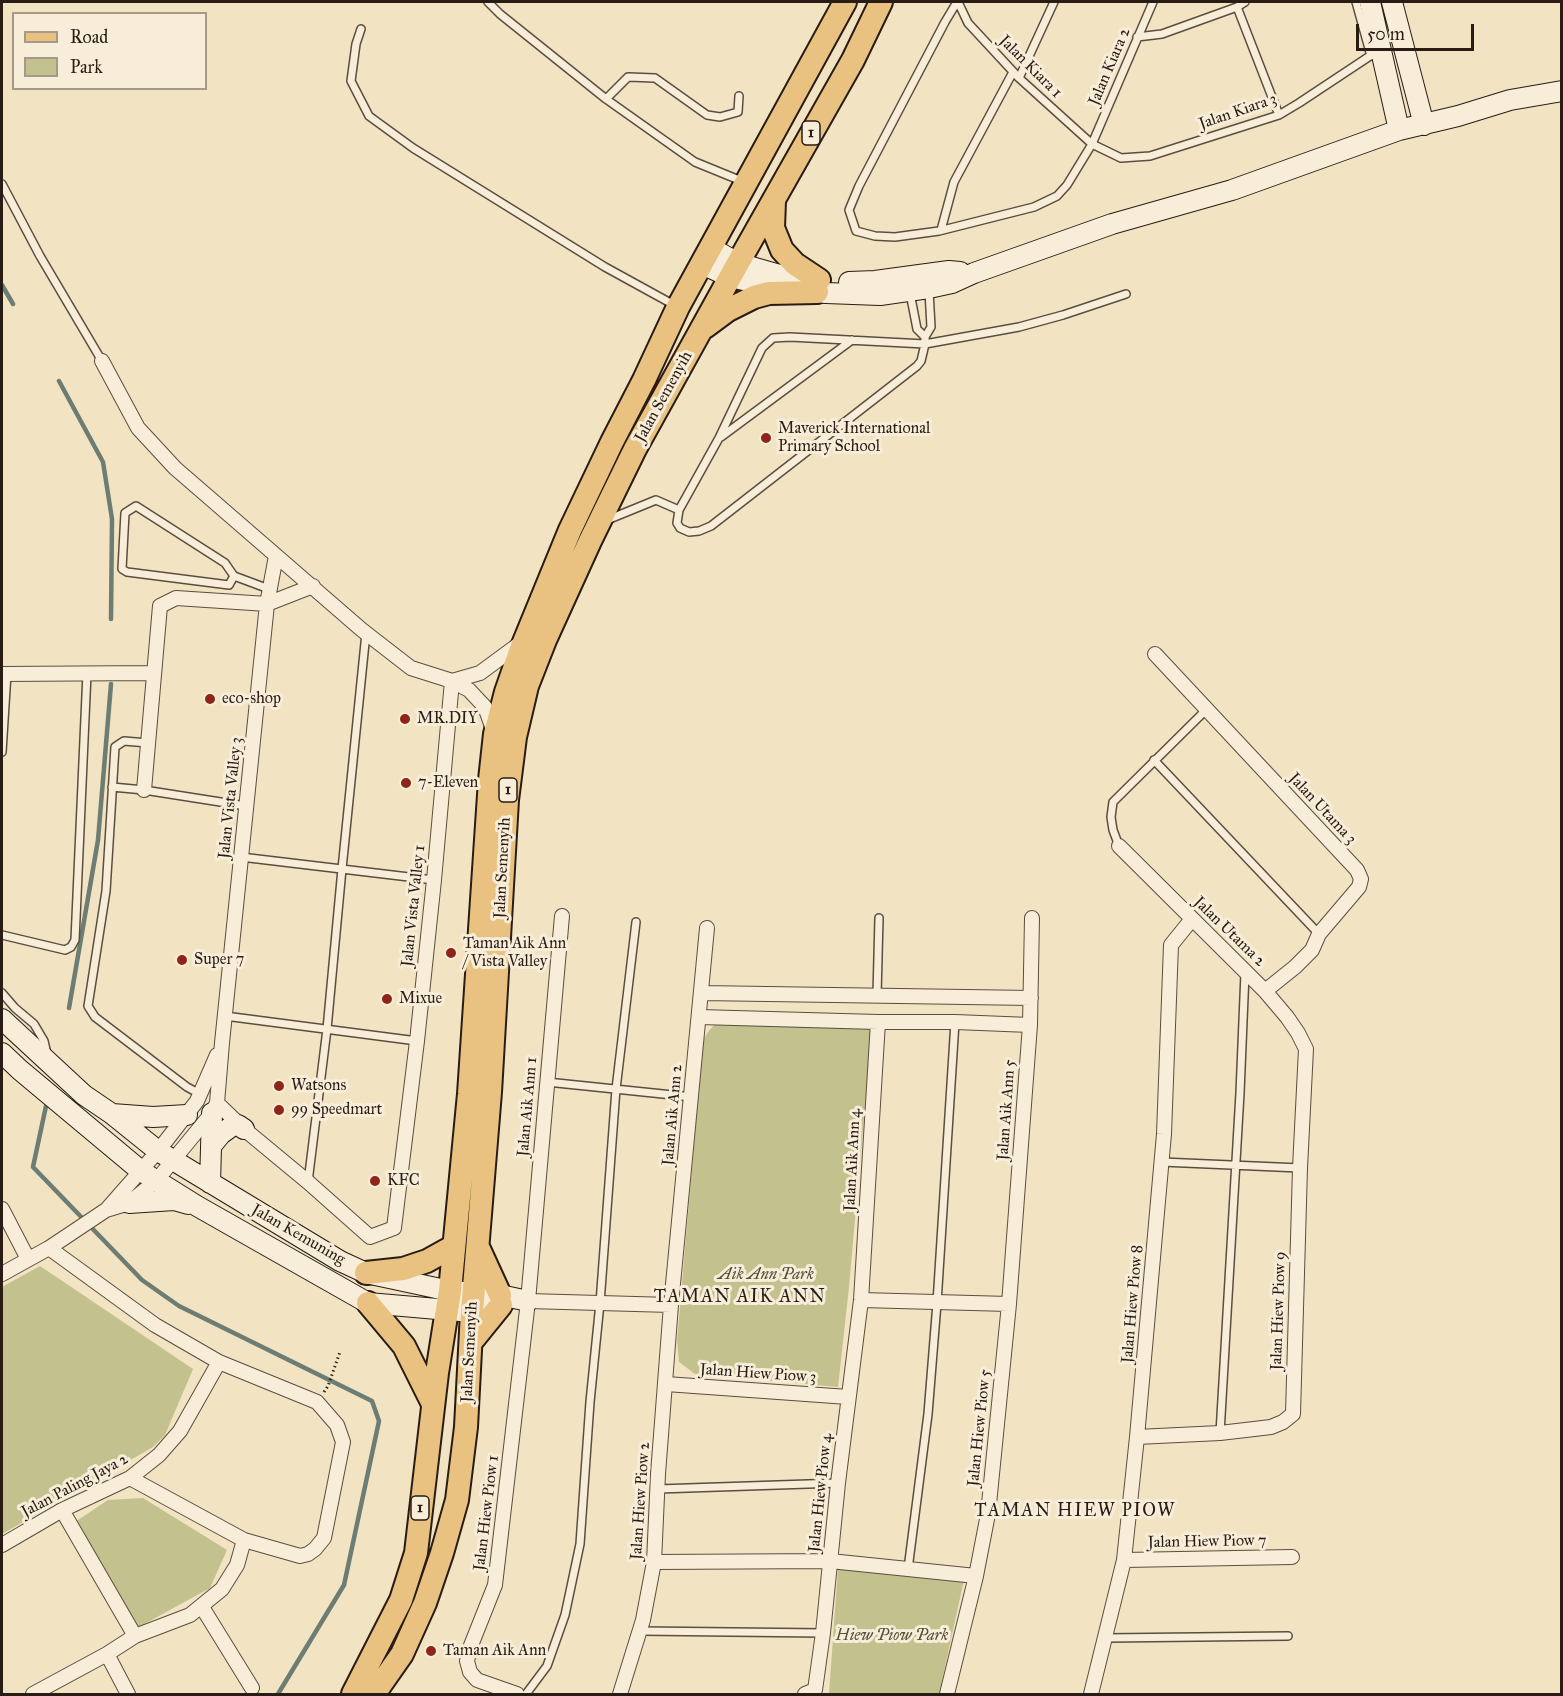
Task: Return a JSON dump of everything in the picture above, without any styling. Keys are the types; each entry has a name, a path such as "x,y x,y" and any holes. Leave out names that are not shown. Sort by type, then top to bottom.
{"main road":[{"name":"Jalan Semenyih","path":"375,1695 402,1654 425,1603 457,1500 466,1427 472,1302 490,1092 507,800 515,737 527,686 541,649 636,450 734,270 853,60 881,2"},
{"name":"Jalan Semenyih","path":"353,1695 401,1600 416,1553 433,1404 449,1300 469,1094 490,780 495,734 506,692 570,530 612,442 678,308 843,3"},
{"path":"774,200 773,228 782,250 818,286"},
{"path":"702,329 728,310 754,297 818,286"},
{"path":"471,1342 501,1300 477,1245"},
{"path":"366,1273 403,1269 427,1261 454,1246"},
{"path":"368,1303 404,1346 433,1404"}],"street":[{"path":"1370,2 1376,52 1399,130"},
{"path":"1392,2 1424,125"},
{"path":"707,256 734,270 780,275 818,286 880,295 952,283 974,273 1113,224 1232,190 1399,130 1510,100 1562,91"},
{"path":"818,286 831,282 875,281 949,271 974,273"},
{"path":"102,361 138,428 175,468 366,633 411,668 452,681 469,690 485,707 495,734"},
{"name":"Jalan Vista Valley 3","path":"215,1108 267,604 276,556"},
{"path":"144,790 160,606 176,598 267,604 313,586"},
{"path":"452,681 480,673 525,640"},
{"name":"Jalan Utama 3","path":"1155,654 1357,870 1361,879 1359,887 1319,934 1312,950 1295,968 1265,991"},
{"path":"4,674 154,673"},
{"name":"Jalan Vista Valley 1","path":"215,1108 308,1182 370,1237 394,1228 417,1041 452,681"},
{"name":"Jalan Utama 2","path":"1119,846 1265,991 1287,1017 1306,1049"},
{"name":"Jalan Aik Ann 1","path":"528,1301 562,916"},
{"name":"Jalan Aik Ann 5","path":"1009,1304 1030,1025 1032,918"},
{"name":"Jalan Hiew Piow 8","path":"1091,1695 1124,1560 1162,1162 1171,945 1192,919"},
{"name":"Jalan Aik Ann 2","path":"672,1305 707,928"},
{"path":"701,993 1031,998"},
{"path":"699,1017 1030,1025"},
{"name":"Jalan Kemuning","path":"2,1019 84,1095 166,1156 340,1261 366,1273 449,1300"},
{"name":"Jalan Aik Ann 4","path":"861,1300 878,1022"},
{"name":"Jalan Vista Valley 3","path":"166,1156 200,1094 222,1043"},
{"name":"Jalan Hiew Piow 9","path":"1137,1437 1271,1427 1283,1422 1293,1414 1306,1049"},
{"name":"Jalan Kemuning","path":"2,1053 148,1176 368,1303 449,1300"},
{"path":"210,1183 210,1146 215,1108"},
{"path":"129,1203 166,1156 215,1108"},
{"path":"112,1114 135,1117 187,1114"},
{"path":"210,1146 227,1129 238,1125 244,1129"},
{"path":"2,1274 73,1233 101,1214 148,1176"},
{"path":"101,1214 129,1203 174,1200 197,1206"},
{"path":"2,1209 28,1259"},
{"path":"49,1248 155,1325 219,1362 317,1402 337,1425 342,1442 324,1538 315,1549 300,1556 244,1540 130,1478"},
{"path":"449,1300 672,1305"},
{"path":"861,1300 1009,1304"},
{"name":"Jalan Hiew Piow 4","path":"810,1692 823,1633 838,1483 861,1300"},
{"name":"Jalan Hiew Piow 1","path":"517,1695 477,1680 470,1672 467,1661 495,1585 528,1301"},
{"name":"Jalan Hiew Piow 5","path":"947,1695 976,1576 988,1514 1009,1304"},
{"name":"Jalan Hiew Piow 2","path":"620,1695 640,1631 654,1562 672,1305"},
{"name":"Jalan Paling Jaya 2","path":"2,1545 62,1510 130,1478 159,1455 180,1431 219,1362"},
{"name":"Jalan Hiew Piow 3","path":"666,1384 848,1398"},
{"path":"62,1510 135,1636"},
{"path":"33,1695 135,1636 190,1615 201,1607 222,1589 237,1565 244,1540"},
{"name":"Jalan Hiew Piow 7","path":"1124,1560 1292,1557"},
{"path":"654,1562 830,1561 976,1576"},
{"path":"201,1607 252,1689"},
{"path":"106,1654 128,1695"}],"lane":[{"path":"488,2 606,99 694,162 746,183"},
{"name":"Jalan Kiara 1","path":"958,2 968,23 1013,72 1092,144"},
{"name":"Jalan Kiara 2","path":"958,2 945,21 859,186 849,210 856,231 875,236 895,237 941,230 1034,207 1057,196 1092,144 1153,2"},
{"path":"1019,78 1054,2"},
{"path":"1137,37 1162,34 1245,2"},
{"path":"1356,2 1376,52"},
{"path":"1237,7 1279,115"},
{"path":"362,29 356,44 351,81 369,116 423,154 605,267 678,308"},
{"name":"Jalan Kiara 3","path":"1092,144 1121,158 1150,156 1279,115 1376,52"},
{"path":"941,230 954,182 1013,72"},
{"path":"606,99 628,77 655,78 707,115 720,117 738,112 739,96"},
{"path":"2,184 40,256 102,361"},
{"path":"919,289 931,327 925,341 921,361 917,366 711,526 689,532 681,528 677,523 679,510 719,438 762,348 772,338 925,341 1019,327 1126,294"},
{"path":"919,289 917,329 925,341"},
{"path":"719,438 852,340"},
{"path":"600,522 656,500 679,510"},
{"path":"234,576 229,585 127,572 122,569 125,513 136,506 225,562 234,576 269,589"},
{"path":"308,1182 327,1029 366,633"},
{"path":"2,935 65,950 75,940 87,673"},
{"path":"2,752 4,674"},
{"path":"1119,846 1111,817 1113,802 1207,710"},
{"path":"148,743 124,741 115,747 106,891 88,1006 96,1017 187,1087 200,1094"},
{"path":"1154,760 1319,934"},
{"path":"112,787 246,806"},
{"path":"241,857 434,880"},
{"path":"877,995 879,918"},
{"path":"526,1695 547,1666 566,1615 580,1544 616,1089 636,922"},
{"path":"1220,1432 1245,970"},
{"path":"2,993 34,1024 44,1041 49,1063"},
{"path":"225,1016 417,1041"},
{"path":"908,1569 928,1414 938,1303 955,1022"},
{"path":"547,1082 692,1097"},
{"path":"1162,1162 1300,1168"},
{"path":"658,1489 838,1483"},
{"path":"640,1631 823,1633"},
{"path":"1106,1638 1288,1636"}],"path":[{"path":"328,1386 340,1352"}],"green space":[{"name":"Aik Ann Park","path":"717,1022 872,1027 838,1387 695,1374 679,1362 677,1341 703,1041"},
{"path":"40,1266 193,1369 165,1435 153,1447 2,1534 2,1287"},
{"path":"143,1498 227,1550 210,1588 137,1628 75,1522 108,1500"},
{"name":"Hiew Piow Park","path":"838,1568 964,1580 939,1694 829,1694"}],"waterway":[{"path":"2,285 13,304"},
{"path":"59,381 103,462 112,519 111,619"},
{"path":"69,1008 98,840 111,684"},
{"path":"46,1106 33,1167 142,1280 179,1306 372,1401 379,1421 344,1585 278,1694"}],"place":[{"name":"Maverick International Primary School","path":"766,438"},
{"name":"eco-shop","path":"210,699"},
{"name":"MR.DIY","path":"405,719"},
{"name":"7-Eleven","path":"406,783"},
{"name":"Taman Aik Ann / Vista Valley","path":"451,953"},
{"name":"Super 7","path":"182,960"},
{"name":"Mixue","path":"387,999"},
{"name":"Watsons","path":"279,1086"},
{"name":"99 Speedmart","path":"279,1110"},
{"name":"KFC","path":"375,1181"},
{"name":"Taman Aik Ann","path":"431,1651"}],"district":[{"name":"TAMAN AIK ANN","path":"740,1298"},
{"name":"TAMAN HIEW PIOW","path":"1075,1512"}]}
